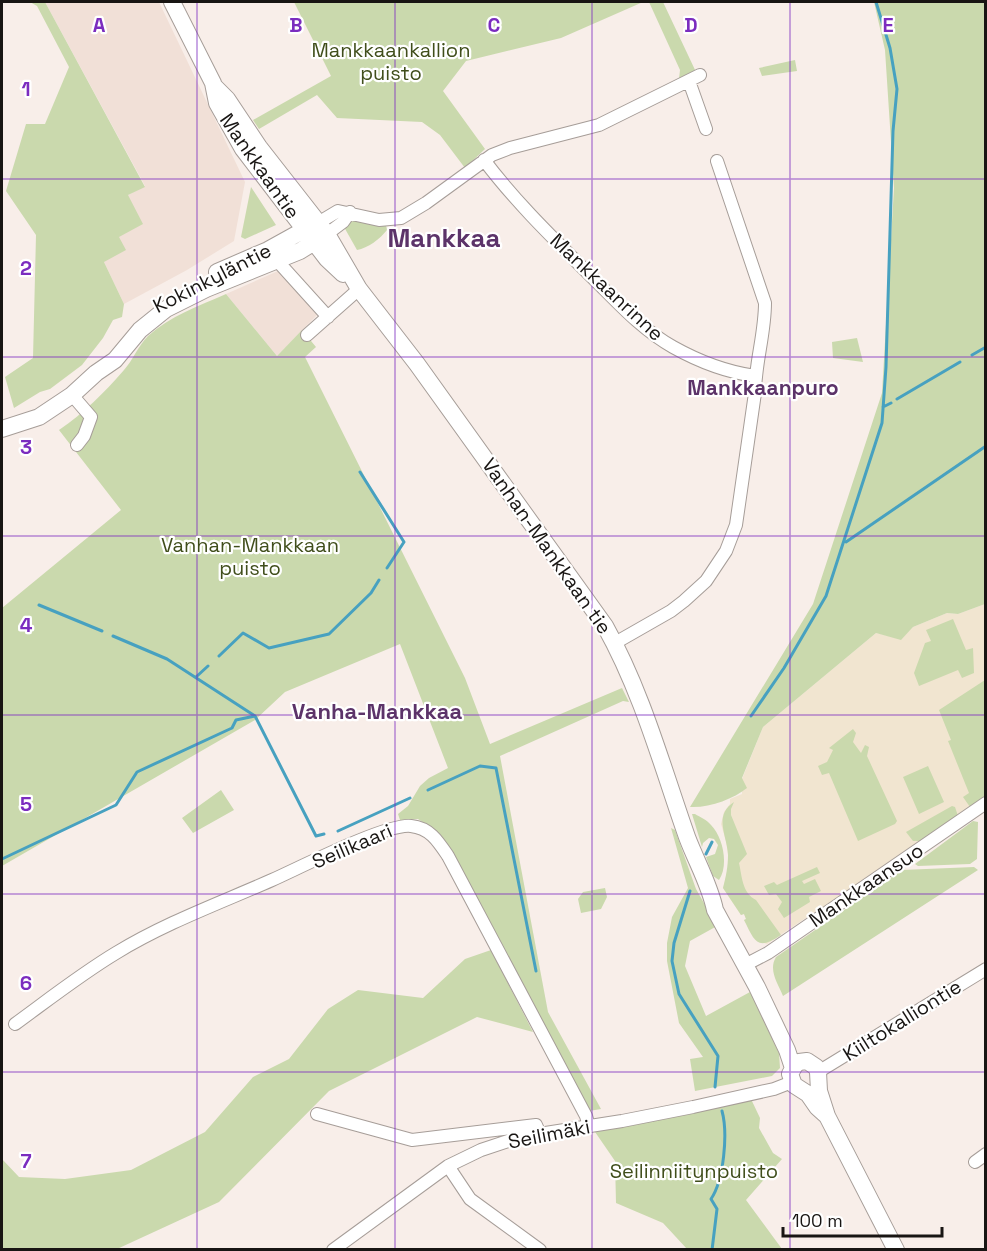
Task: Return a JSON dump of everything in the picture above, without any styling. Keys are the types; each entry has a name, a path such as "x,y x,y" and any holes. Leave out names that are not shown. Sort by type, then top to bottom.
{"main road":[{"name":"Mankkaantie","path":"172,2 214,86 227,99 316,232"},
{"name":"Kokinkyläntie","path":"2,429 39,417 72,395 96,373 105,354 127,327 148,309 179,290 272,255 316,232"},
{"name":"Vanhan-Mankkaan tie","path":"316,232 327,259 359,289 417,364 595,610 615,643 654,738 715,910 750,963 796,1046 805,1076 896,1250"}],"street":[{"path":"316,232 338,211 379,220 401,218 426,203 484,160 510,148 599,125 694,78 706,129"},
{"name":"Mankkaanrinne","path":"484,160 535,219 584,269 623,308 656,335 691,356 737,374 755,376"},
{"path":"615,643 671,611 706,581 726,551 736,525 765,317 765,303 717,161"},
{"path":"272,255 328,317"},
{"path":"307,335 359,289"},
{"path":"72,395 91,417 84,436 77,445"},
{"name":"Mankkaansuo","path":"750,963 986,803"},
{"name":"Seilikaari","path":"15,1024 116,953 151,934 324,856 397,826 411,826 426,830 435,837 448,856 586,1116 589,1126"},
{"name":"Kiiltokalliontie","path":"805,1076 986,969"},
{"name":"Seilimäki","path":"333,1250 448,1166 481,1150 520,1137 758,1093 805,1076"},
{"path":"317,1114 412,1140 536,1125 540,1134"},
{"path":"975,1161 986,1154"},
{"path":"448,1166 470,1199 540,1250"}],"shaded area":[{"path":"45,2 159,2 245,182 234,241 187,270 124,304 104,262 119,237 128,195 145,186"},
{"path":"278,271 282,272 317,315 277,356 226,294"},
{"path":"985,604 985,797 818,913 816,911 767,944 757,941 744,920 746,919 744,914 741,915 723,888 728,870 728,853 721,824 730,799 742,794 742,779 763,727 876,633 901,639 913,627 947,613 958,614"}],"green space":[{"path":"30,2 45,2 145,187 128,195 143,224 119,237 126,250 104,262 124,304 122,317 113,320 103,338 82,365 50,389 40,392 14,408 5,377 33,358 36,235 6,191 26,124 45,124 69,67 37,6"},
{"name":"Mankkaankallion puisto","path":"294,2 643,2 561,38 466,61 443,91 485,149 465,168 440,135 422,122 337,118 317,95 259,129 253,120 331,76"},
{"path":"649,2 663,2 696,72 679,79 680,70"},
{"path":"874,2 985,2 985,604 958,614 947,613 913,627 901,640 876,633 763,727 742,778 747,788 721,802 690,807 813,604 882,393 894,188 885,50"},
{"path":"795,60 797,71 762,76 759,68"},
{"path":"251,187 276,225 245,239 241,237"},
{"path":"356,220 386,225 387,230 374,243 357,250 344,227"},
{"name":"Vanhan-Mankkaan puisto","path":"226,294 277,356 302,330 316,347 305,357 465,678 490,744 622,688 629,702 623,701 500,756 548,1012 601,1109 589,1111 440,834 418,819 400,820 398,814 408,806 420,786 429,778 448,768 400,644 285,692 255,720 2,866 2,608 121,510 59,430 109,387 148,336 185,312"},
{"path":"857,338 863,362 833,358 832,342"},
{"path":"953,619 966,650 973,648 974,673 962,678 958,670 919,686 914,673 925,643 931,641 926,630"},
{"path":"985,680 985,797 970,807 963,797 969,793 948,741 951,740 939,710"},
{"path":"853,729 856,733 853,742 861,753 865,745 869,747 867,756 897,821 858,841 829,773 822,775 818,766 827,762 833,750 829,748"},
{"path":"928,766 944,802 919,814 903,777"},
{"path":"221,790 234,810 193,833 182,818"},
{"path":"734,802 731,815 747,854 739,863 743,884 781,935 767,942 762,943 754,939 744,920 746,919 744,914 741,915 723,888 728,855 723,820 724,813"},
{"path":"952,806 955,807 958,816 922,841 913,841 906,832"},
{"path":"692,814 708,822 719,837 724,867 719,880 713,876 706,857 715,854 718,845 714,839 709,838 702,847"},
{"path":"973,821 978,822 977,859 970,864 918,866 915,864"},
{"path":"671,828 675,830 696,889 717,926 690,941 685,966 706,1016 750,992 779,1053 780,1068 772,1076 695,1091 690,1059 703,1057 679,1023 667,961 667,943 672,917 688,888"},
{"path":"817,867 820,873 802,881 804,884 815,879 821,891 809,897 810,902 784,918 778,909 782,902 776,894 769,895 764,886 774,882 777,885"},
{"path":"974,867 978,870 783,996 773,972 776,957 902,870"},
{"path":"605,888 607,897 601,909 581,913 578,899 583,892"},
{"path":"491,950 533,1032 477,1017 329,1091 219,1202 117,1249 2,1249 2,1159 19,1177 65,1179 131,1170 205,1132 253,1077 289,1059 328,1009 358,990 423,998 465,959"},
{"name":"Seilinniitynpuisto","path":"751,1099 760,1118 759,1128 773,1153 782,1159 746,1200 782,1249 687,1249 663,1223 616,1203 615,1161 593,1129"}],"waterway":[{"path":"751,716 784,668 826,596 882,423 886,367 893,131 897,89 890,48 876,2"},
{"path":"972,355 986,347"},
{"path":"897,399 960,362"},
{"path":"883,407 891,403"},
{"path":"846,542 986,446"},
{"path":"360,472 404,542 387,568"},
{"path":"219,656 243,633 269,648 329,634 371,593 379,580"},
{"path":"39,605 102,631"},
{"path":"113,636 167,659 255,716 316,836 324,834"},
{"path":"196,677 208,666"},
{"path":"2,859 116,805 137,772 232,728 236,720 255,716"},
{"path":"428,790 480,766 496,768 536,971"},
{"path":"338,831 410,798"},
{"path":"706,854 712,842"},
{"path":"690,891 674,943 672,961 679,994 718,1056 715,1087"},
{"name":"Mankkaanpuro","path":"712,1250 717,1209 711,1199 722,1169 725,1144 722,1111"}],"district":[{"name":"Mankkaa","path":"444,238"},
{"name":"Mankkaanpuro","path":"763,387"},
{"name":"Vanha-Mankkaa","path":"377,711"}]}
